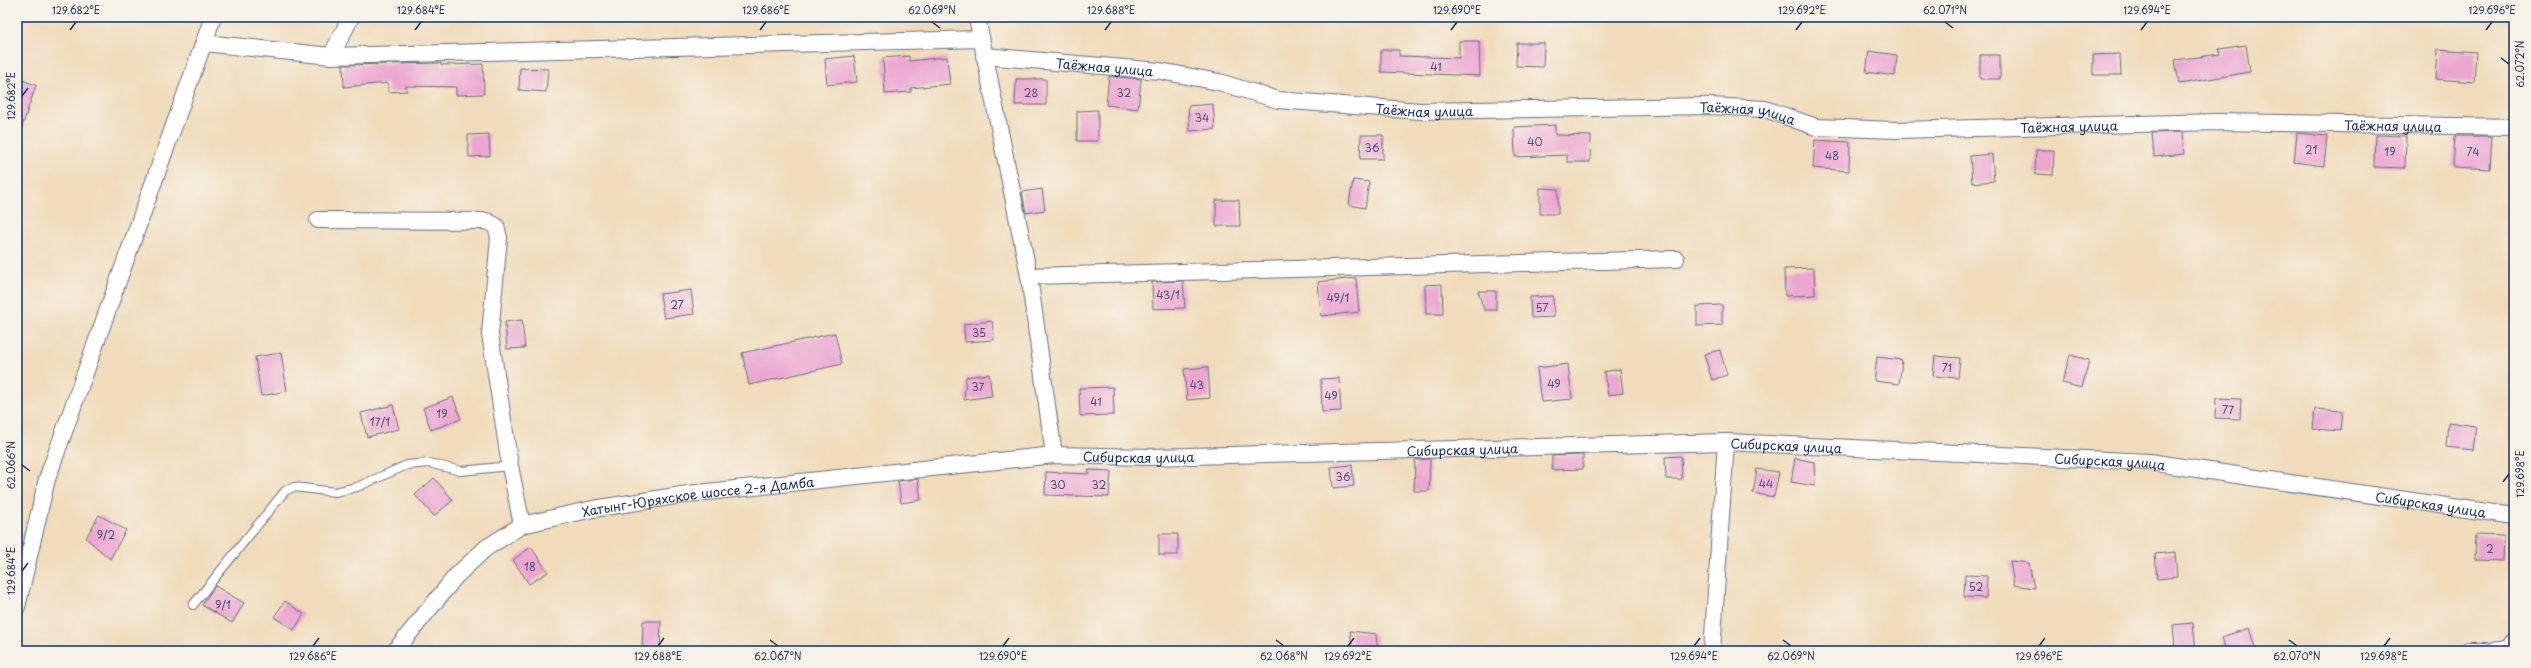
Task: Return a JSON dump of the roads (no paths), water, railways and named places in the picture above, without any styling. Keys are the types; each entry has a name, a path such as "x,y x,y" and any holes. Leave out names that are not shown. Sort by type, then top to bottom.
{"street":[{"path":"17,607 47,479 213,17"},
{"path":"331,56 351,17"},
{"path":"977,17 1029,276 1054,455"},
{"path":"204,43 331,56 981,39"},
{"name":"Таёжная улица","path":"984,56 1160,70 1219,82 1278,100 1420,111 1708,106 1764,109 1816,127 1896,130 2218,122 2514,127"},
{"path":"318,220 486,221 496,226 499,238 490,334 510,466 522,525"},
{"path":"1029,276 1676,259"},
{"path":"1712,651 1726,442"},
{"name":"Сибирская улица","path":"1054,455 1151,457 1726,442 2149,462 2514,516"},
{"name":"Хатынг-Юряхское шоссе 2-я Дамба","path":"396,651 456,576 486,548 522,525 593,509 688,494 1054,455"},
{"path":"2494,651 2507,649 2514,639"},
{"path":"2468,651 2486,651"}],"lane":[{"path":"193,605 285,491 294,487 335,492 350,489 407,465 429,463 461,471 510,466"}]}
